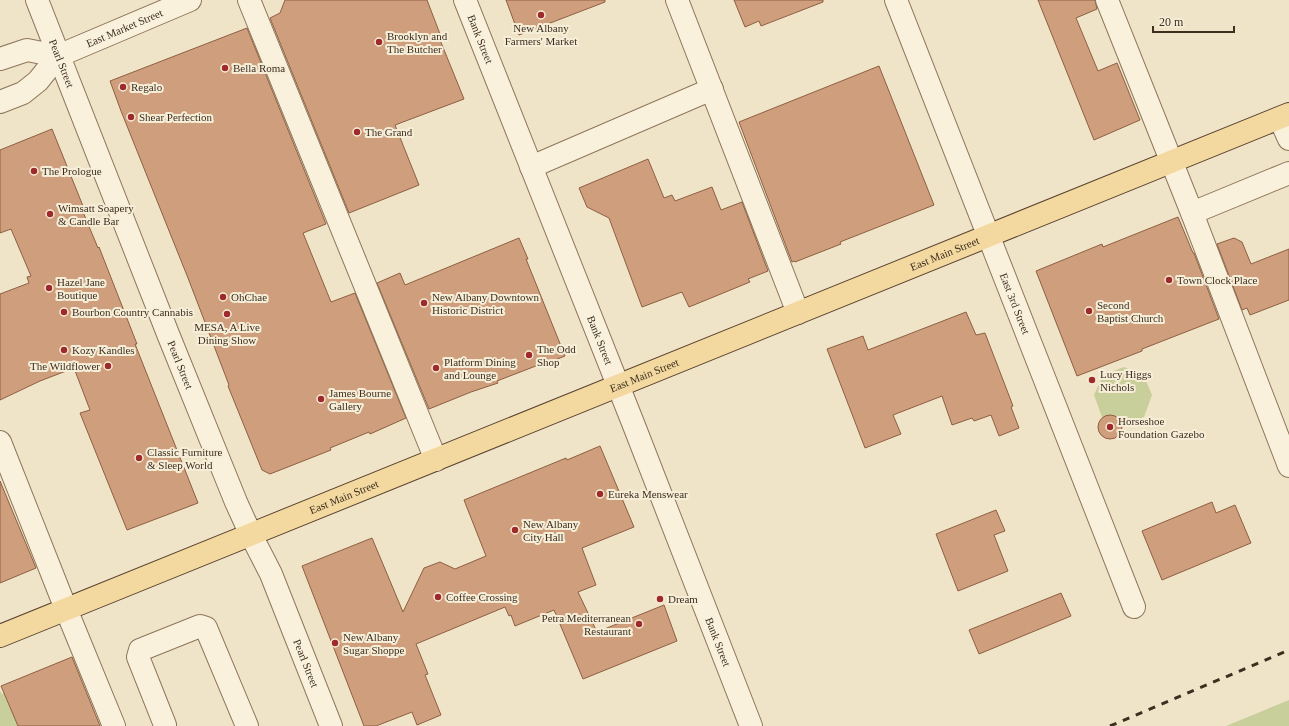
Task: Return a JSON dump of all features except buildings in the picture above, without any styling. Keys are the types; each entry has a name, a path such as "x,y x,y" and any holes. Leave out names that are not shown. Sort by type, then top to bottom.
{"main road":[{"name":"East Main Street","path":"0,636 1284,117"}],"street":[{"name":"Pearl Street","path":"37,0 168,334 250,535 271,574 331,726"},
{"name":"East Market Street","path":"0,102 23,93 38,81 58,56 190,0"},
{"path":"250,0 436,460"},
{"name":"Bank Street","path":"465,0 751,726"},
{"path":"678,0 798,313"},
{"name":"East 3rd Street","path":"896,0 1134,607"},
{"path":"1107,0 1192,213 1289,466"},
{"path":"0,59 27,50 58,56"},
{"path":"531,167 712,89"},
{"path":"1284,117 1289,139"},
{"path":"1192,213 1289,173"},
{"path":"0,442 114,726"},
{"path":"165,725 138,657 140,650 200,626 206,628 247,726"}],"green space":[{"path":"1124,367 1144,376 1152,395 1144,417 1123,426 1102,417 1094,395 1103,375"},
{"path":"0,691 2,694 4,693 18,726 0,726"},
{"path":"1289,700 1289,726 1226,726"}],"railway":[{"path":"1110,726 1289,650"}],"place":[{"name":"New Albany Farmers' Market","path":"541,15"},
{"name":"Brooklyn and The Butcher","path":"379,42"},
{"name":"Bella Roma","path":"225,68"},
{"name":"Regalo","path":"123,87"},
{"name":"Shear Perfection","path":"131,117"},
{"name":"The Grand","path":"357,132"},
{"name":"The Prologue","path":"34,171"},
{"name":"Wimsatt Soapery & Candle Bar","path":"50,214"},
{"name":"Town Clock Place","path":"1169,280"},
{"name":"Hazel Jane Boutique","path":"49,288"},
{"name":"OhChae","path":"223,297"},
{"name":"New Albany Downtown Historic District","path":"424,303"},
{"name":"Second Baptist Church","path":"1089,311"},
{"name":"Bourbon Country Cannabis","path":"64,312"},
{"name":"MESA, A Live Dining Show","path":"227,314"},
{"name":"Kozy Kandles","path":"64,350"},
{"name":"The Odd Shop","path":"529,355"},
{"name":"The Wildflower","path":"108,366"},
{"name":"Platform Dining and Lounge","path":"436,368"},
{"name":"Lucy Higgs Nichols","path":"1092,380"},
{"name":"James Bourne Gallery","path":"321,399"},
{"name":"Horseshoe Foundation Gazebo","path":"1110,427"},
{"name":"Classic Furniture & Sleep World","path":"139,458"},
{"name":"Eureka Menswear","path":"600,494"},
{"name":"New Albany City Hall","path":"515,530"},
{"name":"Coffee Crossing","path":"438,597"},
{"name":"Dream","path":"660,599"},
{"name":"Petra Mediterranean Restaurant","path":"639,624"},
{"name":"New Albany Sugar Shoppe","path":"335,643"}]}
